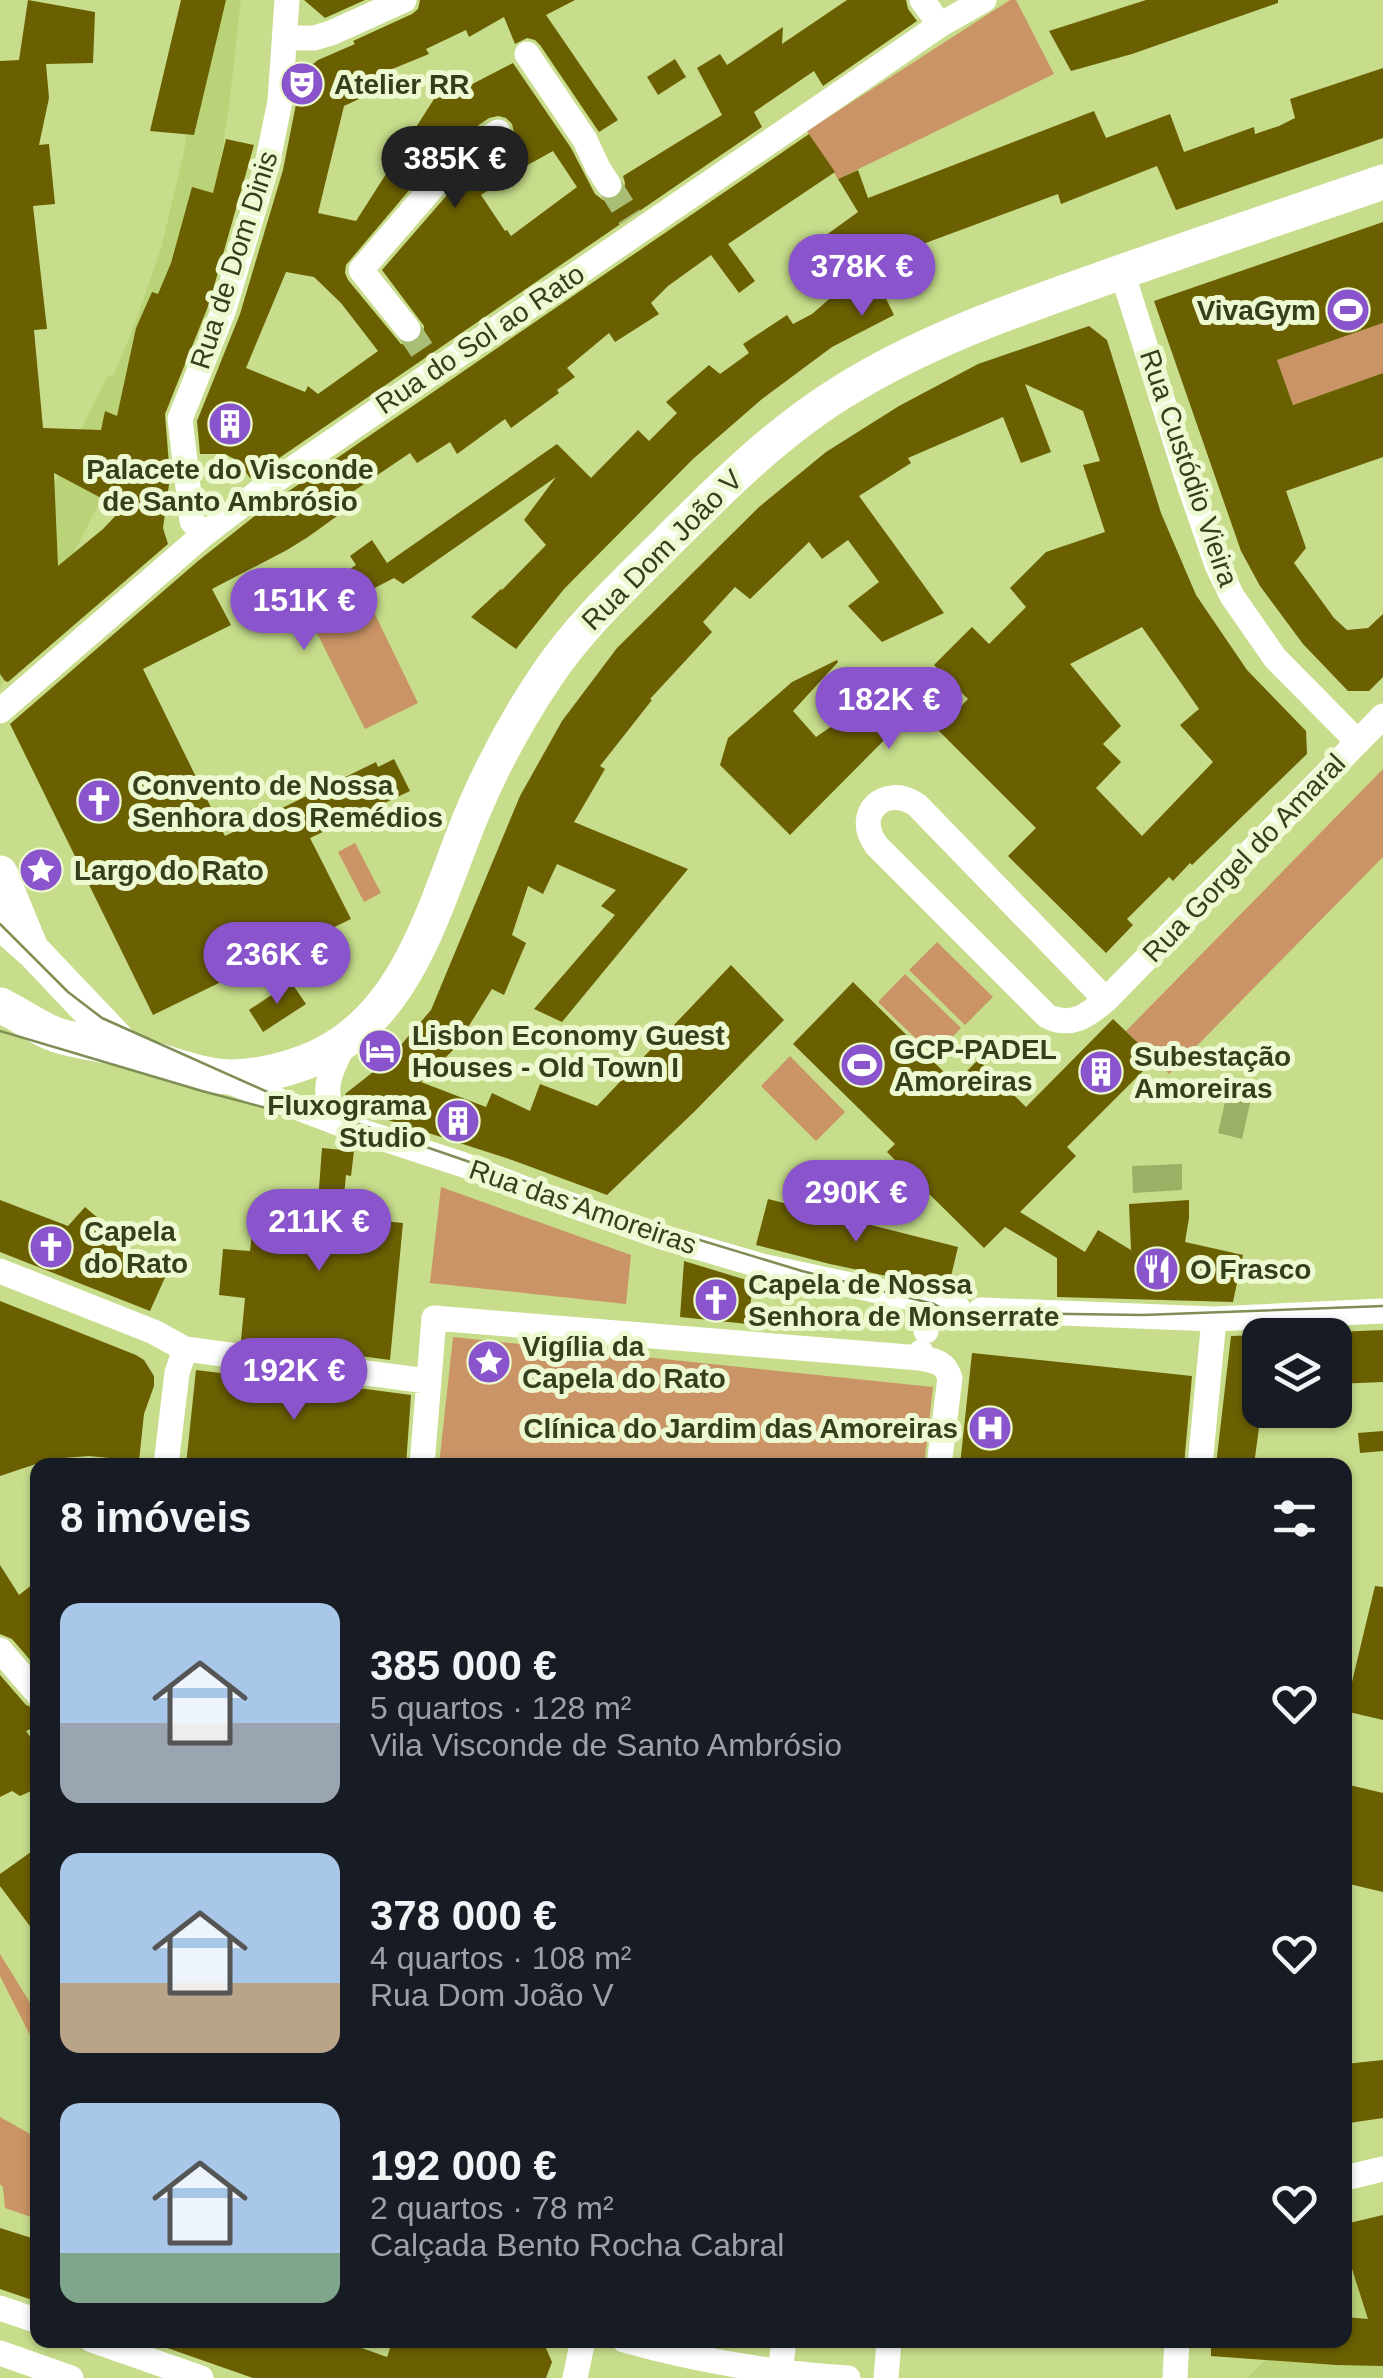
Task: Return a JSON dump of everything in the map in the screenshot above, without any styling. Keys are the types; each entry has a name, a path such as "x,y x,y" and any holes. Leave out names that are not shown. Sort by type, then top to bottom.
{"main road":[{"name":"Rua Dom João V","path":"5,1005 50,1032 216,1077 300,1065 320,1056 346,1040 382,1008 396,988 417,950 494,765 549,672 610,599 755,457 798,422 891,363 982,321 1383,182"},
{"path":"0,874 33,951"},
{"path":"0,922 33,951 126,1050"}],"street":[{"name":"Rua de Dom Dinis","path":"203,535 192,521 180,419 224,309 267,165 280,101 287,0"},
{"path":"286,38 314,38 330,33 404,0"},
{"path":"922,0 940,24"},
{"name":"Rua do Sol ao Rato","path":"0,711 203,535 432,364 634,224 940,24 984,0"},
{"path":"527,54 585,140 609,186"},
{"path":"408,329 361,270 456,160 498,132"},
{"name":"Rua Custódio Vieira","path":"1122,272 1188,478 1232,596 1275,658 1358,742"},
{"name":"Rua Gorgel do Amaral","path":"1106,1000 917,804 897,796 875,806 866,824 868,836 877,846 1046,1016 1072,1021 1083,1018 1106,1000 1383,716"},
{"path":"346,1040 329,1077 328,1089 334,1111 351,1128"},
{"name":"Rua das Amoreiras","path":"216,1077 659,1236 762,1266 969,1309 1214,1319 1383,1311"},
{"path":"0,1271 154,1332 185,1349 428,1381"},
{"path":"923,1347 930,1301"},
{"path":"422,1458 434,1318 923,1347 947,1368 950,1378 940,1458"},
{"path":"1201,1458 1214,1319"},
{"path":"167,1458 176,1373 185,1349"},
{"path":"0,1650 30,1685"},
{"path":"1352,2176 1383,2169"},
{"path":"0,2308 30,2318"},
{"path":"115,2348 200,2378"},
{"path":"575,2378 581,2348"},
{"path":"652,2348 780,2374 848,2378"},
{"path":"780,2374 783,2348"},
{"path":"886,2378 888,2348"},
{"path":"1175,2378 1177,2348"},
{"path":"0,2353 71,2378"}],"shaded area":[{"path":"196,0 241,0 217,184 152,397 37,627 22,646 0,689 0,593 108,375 113,376 161,249 185,147"},
{"path":"1010,0 1016,0 1054,74 838,179 807,131"},
{"path":"1383,323 1383,373 1293,405 1277,360"},
{"path":"370,604 418,703 365,729 316,631"},
{"path":"1383,769 1383,857 1169,1074 1126,1031"},
{"path":"355,843 381,893 364,902 338,852"},
{"path":"937,942 993,997 965,1025 909,970"},
{"path":"905,974 961,1028 934,1056 878,1002"},
{"path":"790,1056 845,1112 816,1141 761,1086"},
{"path":"1227,1093 1251,1099 1242,1139 1218,1133"},
{"path":"1182,1164 1182,1190 1133,1193 1132,1166"},
{"path":"441,1187 631,1255 626,1304 430,1283"},
{"path":"453,1337 933,1387 925,1458 440,1458"},
{"path":"0,1954 30,2003 30,2035 0,1976"},
{"path":"0,2117 30,2134 30,2217 5,2208 0,2184"},
{"path":"1383,2240 1383,2378 1247,2378 1277,2348 1352,2348 1352,2273"}],"building":[{"path":"28,0 95,12 93,63 46,64 49,98 39,145 49,144 55,204 33,206 47,329 34,330 43,428 101,430 105,411 117,416 136,328 152,292 158,294 171,263 192,187 213,193 226,139 254,145 209,304 165,414 170,477 163,528 168,544 8,682 0,674 0,61 19,60","holes":["54,473 122,509 103,529 58,566"]},
{"path":"181,0 226,0 194,135 150,131"},
{"path":"304,0 365,0 325,18"},
{"path":"420,0 575,0 546,15 618,120 599,132 540,45 527,38 515,44 504,17 469,37 466,30 426,49 429,54 385,72 391,84 344,106 318,213 356,221 434,99 457,92 513,63 571,148 595,194 611,201 624,191 623,176 722,115 697,68 720,54 727,65 783,27 782,44 847,0 906,0 917,21 823,86 814,71 754,112 762,127 250,478 238,461 225,454 200,454 197,421 240,314 283,170 298,81 318,60 418,9","holes":["489,118 506,118 512,124 512,140 467,172 382,270 424,326 423,336 417,342 401,344 348,280 346,265 444,149","553,151 577,187 511,236 481,195","286,272 314,277 341,303 378,351 318,394 308,386 305,392 246,368"]},
{"path":"1146,0 1278,3 1071,71 1049,31"},
{"path":"675,59 686,77 658,95 647,77"},
{"path":"1383,68 1383,138 1176,210 1157,166 1061,204 1058,194 869,264 894,315 832,347 762,399 693,459 564,589 516,649 471,617 546,545 524,520 556,477 403,584 394,578 363,594 347,571 356,565 350,556 372,540 387,563 557,444 591,478 638,430 649,441 677,413 666,402 709,365 720,374 749,353 743,344 787,315 793,324 812,314 835,294 824,274 837,267 818,241 858,212 838,179 858,170 868,198 1094,111 1106,138 1170,114 1184,152 1254,127 1255,134 1279,126 1295,118 1290,99"},
{"name":"Convento de Nossa Senhora dos Remédios","path":"809,134 835,172 728,244 755,281 739,293 711,255 651,303 659,314 615,342 609,333 567,368 575,377 557,390 559,393 511,428 505,419 457,454 450,442 417,463 410,453 345,497 351,506 308,537 212,589 231,625 143,669 225,836 376,762 378,767 394,759 410,791 310,838 351,919 153,1015 10,724 270,504"},
{"path":"1383,222 1383,323 1277,360 1293,405 1383,373 1383,457 1286,491 1306,548 1294,563 1334,618 1347,630 1368,628 1383,614 1383,677 1369,691 1348,691 1303,644 1260,586 1241,551 1154,301"},
{"path":"1089,326 1107,340 1161,513 1196,595 1247,670 1306,731 1307,754 1192,865 1173,881 1169,877 1127,919 1133,925 1106,953 1008,856 1036,828 938,730 968,699 934,665 972,627 989,644 1026,607 1010,588 1046,552 1105,532 1083,465 1100,461 1083,411 1025,384 1051,452 1021,463 1003,417 908,458 911,463 859,496 944,613 882,642 848,606 879,582 848,540 822,559 809,542 750,599 735,587 703,622 712,632 650,699 600,766 605,769 574,822 688,869 562,1022 534,1009 615,915 601,906 616,890 557,864 543,894 528,886 512,935 526,943 504,995 492,989 455,1048 421,1082 486,1107 492,1093 530,1111 540,1084 597,1106 731,965 784,1020 607,1195 353,1105 345,1094 387,1061 431,1010 520,796 562,721 617,648 759,507 826,452 899,406 978,364","holes":["1142,627 1199,709 1180,725 1213,762 1142,836 1096,788 1121,762 1103,744 1121,726 1070,664"]},
{"path":"837,660 793,711 816,737 882,675 916,708 790,835 720,765 728,738 792,682"},
{"path":"291,982 306,1004 263,1032 249,1010"},
{"path":"853,982 955,1083 978,1060 1026,1107 1113,1019 1155,1059 1067,1147 1076,1156 1020,1212 1085,1252 1098,1230 1131,1250 1129,1204 1189,1200 1185,1242 1243,1255 1233,1302 1057,1297 1057,1258 1005,1227 984,1248 920,1185 899,1206 882,1189 903,1168 887,1152 895,1144 793,1044"},
{"path":"322,1148 354,1151 351,1176 346,1175 342,1217 403,1223 390,1360 241,1340 245,1298 219,1295 223,1249 250,1251 255,1209 317,1215"},
{"path":"768,1199 958,1247 948,1289 756,1245"},
{"path":"0,1200 68,1226 85,1207 126,1246 167,1273 150,1311 0,1252"},
{"name":"Capela de Nossa Senhora de Monserrate","path":"684,1261 753,1282 748,1324 680,1317"},
{"path":"0,1301 144,1360 154,1376 154,1386 144,1414 139,1458 30,1458 30,1466 0,1476"},
{"path":"1383,1330 1383,1382 1352,1383 1352,1331"},
{"path":"1231,1336 1242,1336 1242,1428 1259,1428 1255,1458 1217,1458"},
{"path":"972,1353 1192,1376 1185,1458 961,1458"},
{"path":"196,1370 411,1395 406,1458 187,1458"},
{"path":"1383,1431 1383,1451 1360,1453 1358,1433"},
{"path":"0,1565 19,1595 30,1586 30,1660 12,1639 0,1634"},
{"path":"1375,1586 1383,1587 1383,1720 1352,1713 1352,1682"},
{"path":"0,1675 30,1707 30,1729 26,1731 30,1737 30,1792 20,1796 12,1791 0,1797"},
{"path":"1352,1786 1383,1793 1383,1892 1352,1885"},
{"path":"30,1853 30,1926 0,1886 0,1874"},
{"path":"1383,2060 1383,2118 1352,2123 1352,2063"},
{"path":"1383,2215 1383,2366 1211,2356 1211,2348 1352,2348 1352,2318 1368,2319 1352,2269 1352,2222"},
{"path":"0,2228 30,2237 30,2299 0,2289"},
{"path":"167,2348 362,2348 387,2357 390,2348 546,2348 552,2362 546,2378 253,2378"}],"tunnel":[{"path":"609,185 630,218"},
{"path":"408,329 428,359"}],"tram line":[{"path":"0,924 68,992 102,1018 272,1094 670,1231 802,1271 934,1304 951,1313 1143,1315 1383,1306"},
{"path":"0,1031 308,1119"}],"place":[{"name":"Atelier RR","path":"302,84"},
{"name":"VivaGym","path":"1348,310"},
{"name":"Palacete do Visconde de Santo Ambrósio","path":"230,424"},
{"name":"Convento de Nossa Senhora dos Remédios","path":"99,801"},
{"name":"Largo do Rato","path":"41,870"},
{"name":"Lisbon Economy Guest Houses - Old Town I","path":"380,1051"},
{"name":"GCP-PADEL Amoreiras","path":"862,1065"},
{"name":"Subestação Amoreiras","path":"1101,1072"},
{"name":"Fluxograma Studio","path":"458,1121"},
{"name":"Capela do Rato","path":"51,1247"},
{"name":"O Frasco","path":"1157,1269"},
{"name":"Capela de Nossa Senhora de Monserrate","path":"716,1300"},
{"name":"Vigília da Capela do Rato","path":"489,1362"},
{"name":"Clínica do Jardim das Amoreiras","path":"990,1428"}]}
